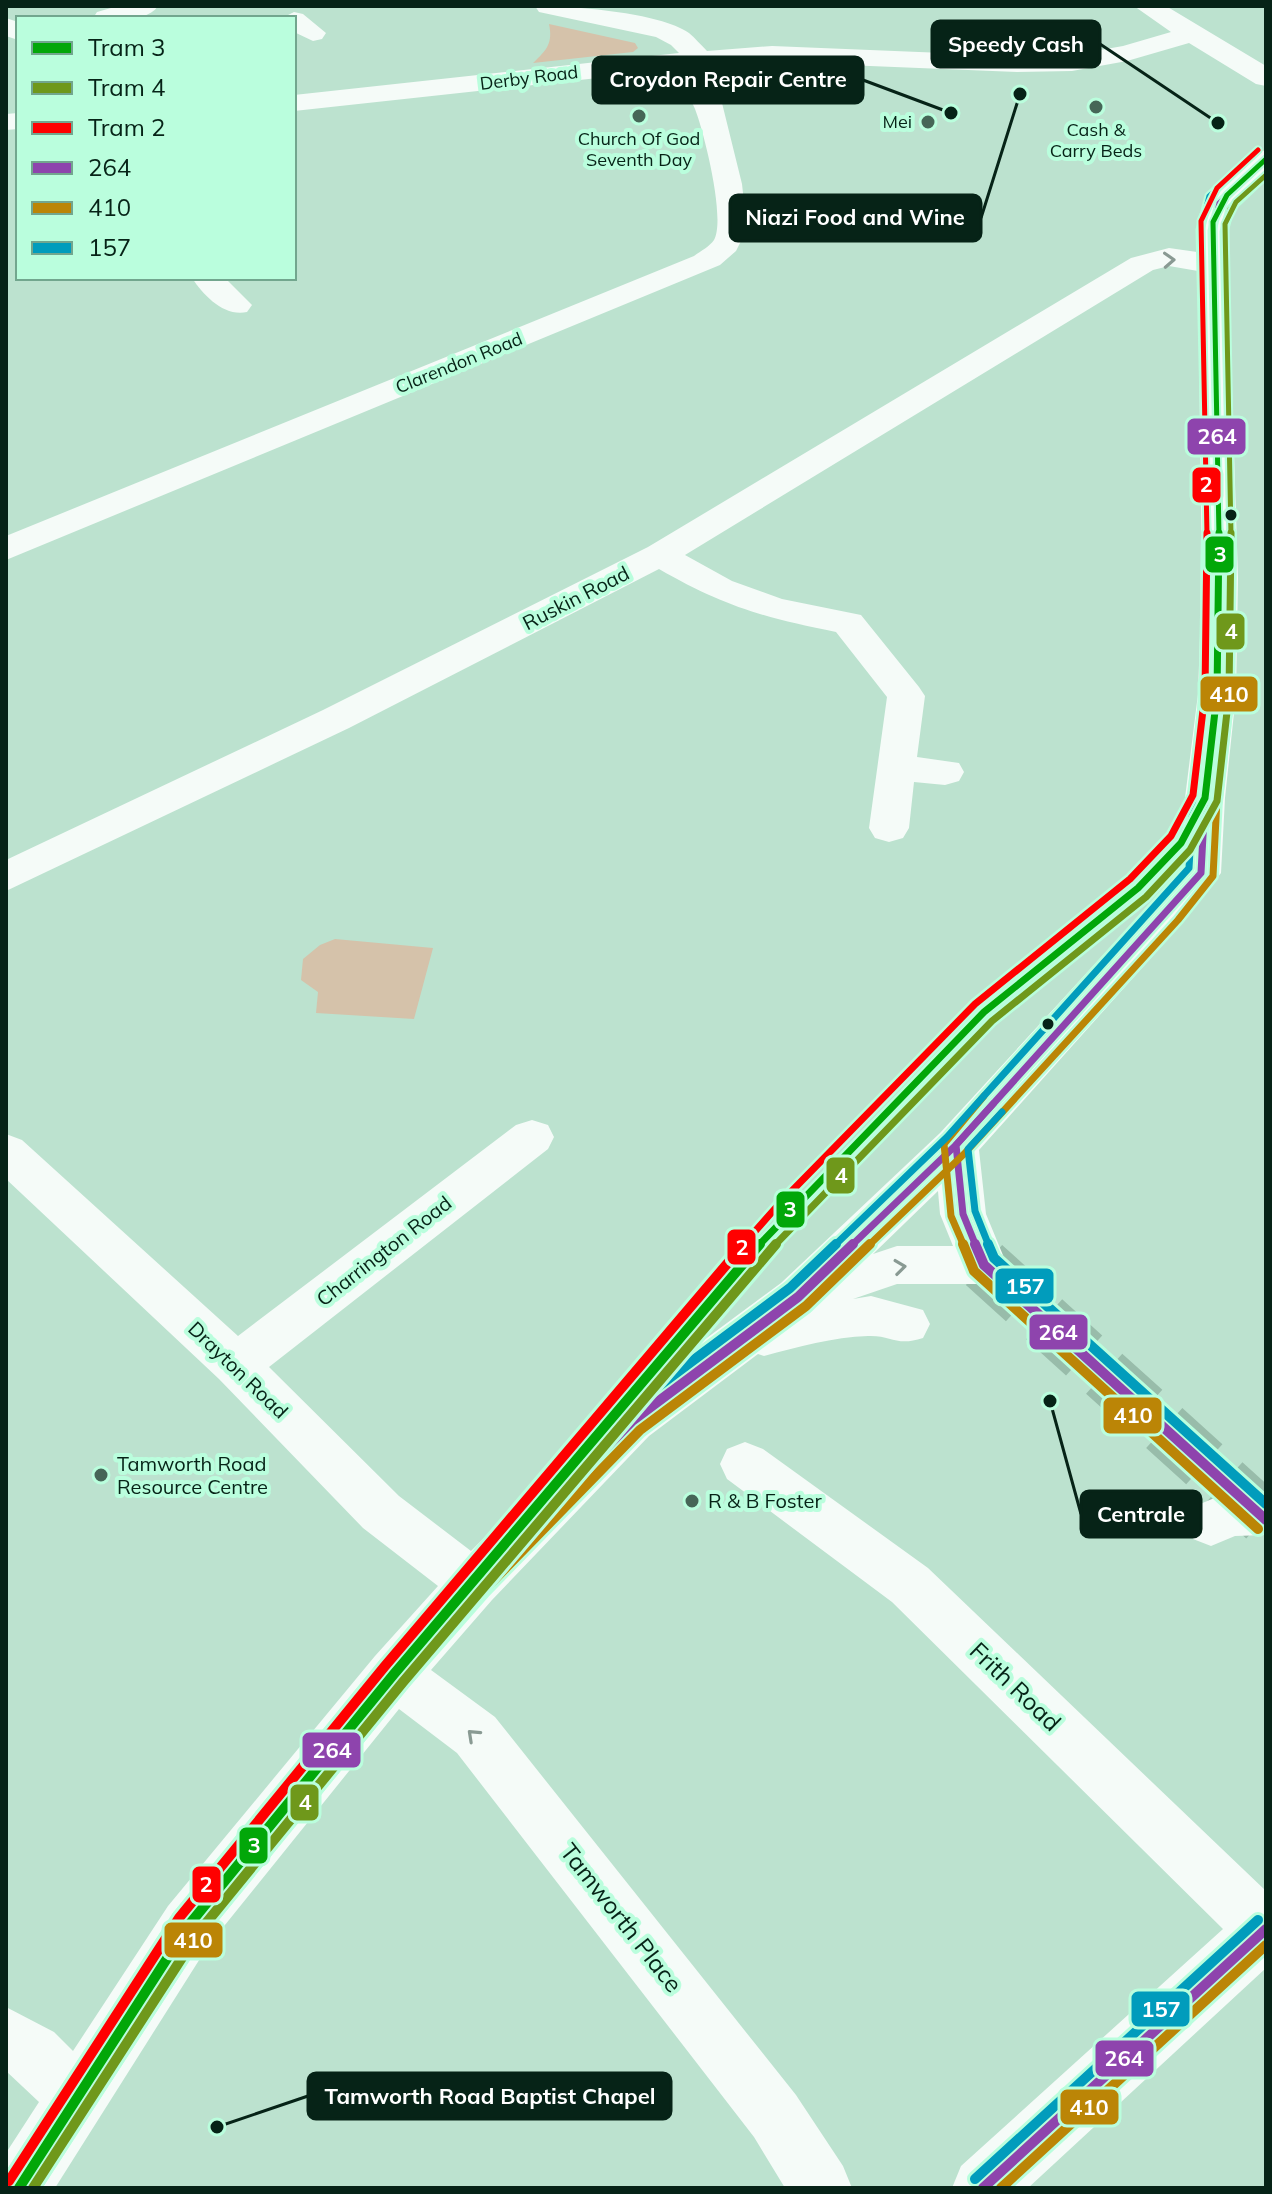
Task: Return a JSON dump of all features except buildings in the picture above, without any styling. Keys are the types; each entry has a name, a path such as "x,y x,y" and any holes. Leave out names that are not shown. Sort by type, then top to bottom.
{"street":[{"path":"112,16 145,6"},
{"path":"548,6 664,31 680,39 699,59"},
{"path":"1147,6 1266,78"},
{"name":"Derby Road","path":"296,103 699,59 799,53 1017,64 1072,63 1127,53 1191,34"},
{"name":"Clarendon Road","path":"6,549 705,262 721,251 732,230 730,207 708,103 699,95 693,75 699,59"},
{"path":"19,2188 188,1926 394,1674 474,1583 632,1421 798,1297 956,1145 1201,873 1205,798 1215,728 1220,578 1212,231 1219,203 1266,159"},
{"name":"Ruskin Road","path":"6,877 351,712 660,555 1142,264 1169,257 1214,264"},
{"path":"209,280 236,305"},
{"path":"660,555 719,589 775,609 848,623 906,696 889,828"},
{"path":"897,768 945,772"},
{"name":"Charrington Road","path":"236,1365 532,1137"},
{"path":"798,1297 897,1265 984,1265 963,1214 956,1145"},
{"name":"Drayton Road","path":"6,1152 236,1365 381,1512 474,1583"},
{"path":"734,1343 814,1323 871,1316 906,1324"},
{"name":"Frith Road","path":"745,1464 910,1585 1266,1930"},
{"path":"1211,1523 1231,1513 1260,1515"},
{"name":"Tamworth Place","path":"394,1674 476,1735 775,2116 821,2188"},
{"path":"983,2188 1266,1930"},
{"path":"6,2037 33,2053 77,2098"}],"shaded area":[{"path":"549,24 635,43 638,48 633,52 533,63 548,46"},
{"path":"335,939 433,948 414,1019 316,1013 318,992 301,980 303,959 320,945"}],"tunnel":[{"path":"984,1265 1266,1520"}],"tram line":[{"name":"2","path":"9,2181 179,1918 385,1666 465,1575 632,1373 780,1203 975,1004 1130,879 1171,836 1193,795 1205,693 1208,578 1201,221 1217,188 1258,150"},
{"name":"3","path":"19,2188 188,1926 394,1674 474,1583 641,1381 789,1211 984,1012 1138,888 1181,843 1194,822 1205,798 1217,694 1220,578 1213,222 1227,195 1266,159"},
{"name":"4","path":"33,2188 198,1933 403,1682 483,1591 650,1389 798,1219 992,1021 1146,897 1190,850 1204,828 1217,801 1229,694 1232,578 1225,224 1236,202 1266,175"}],"transit line":[{"name":"157","path":"9,2181 179,1918 385,1666 465,1575 624,1412 790,1288 947,1137 1189,868 1193,797 1205,693 1208,578 1200,230 1209,196 1258,150"},
{"name":"264","path":"19,2188 188,1926 394,1674 474,1583 632,1421 798,1297 956,1145 1201,873 1205,798 1217,694 1220,578 1212,231 1219,203 1266,159"},
{"name":"410","path":"33,2188 198,1933 403,1682 483,1591 640,1430 806,1306 964,1154 1178,920 1213,876 1217,799 1229,694 1232,578 1224,232 1230,209 1266,175"},
{"name":"410","path":"984,1096 944,1144 951,1216 974,1271 1258,1529"},
{"name":"264","path":"993,1104 956,1145 963,1214 984,1265 1266,1520"},
{"name":"157","path":"1002,1112 968,1149 975,1211 994,1258 1266,1504"},
{"name":"157","path":"975,2179 1258,1920"},
{"name":"264","path":"983,2188 1266,1929"},
{"name":"410","path":"1001,2188 1266,1945"}],"place":[{"name":"Niazi Food and Wine","path":"1020,94"},
{"name":"Cash & Carry Beds","path":"1096,107"},
{"name":"Croydon Repair Centre","path":"951,113"},
{"name":"Church Of God Seventh Day","path":"639,116"},
{"name":"Mei","path":"928,122"},
{"name":"Speedy Cash","path":"1218,123"},
{"name":"Centrale","path":"1050,1401"},
{"name":"Tamworth Road Resource Centre","path":"101,1475"},
{"name":"R & B Foster","path":"692,1501"},
{"name":"Tamworth Road Baptist Chapel","path":"217,2127"}]}
